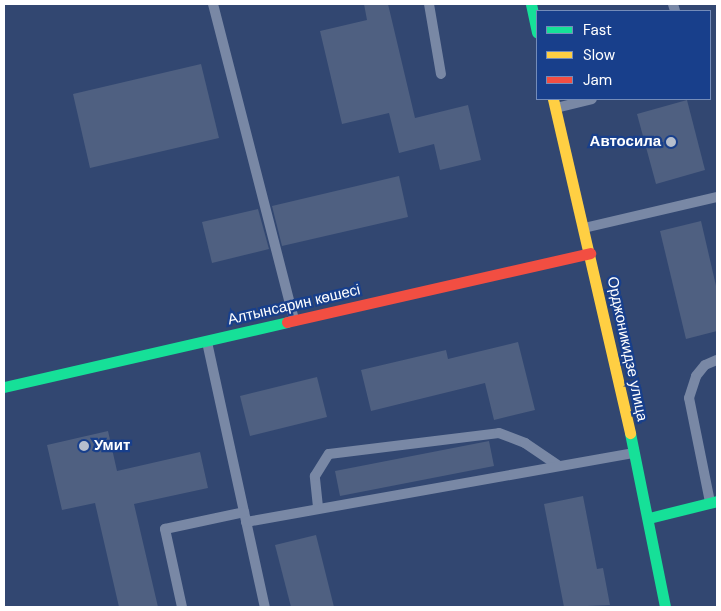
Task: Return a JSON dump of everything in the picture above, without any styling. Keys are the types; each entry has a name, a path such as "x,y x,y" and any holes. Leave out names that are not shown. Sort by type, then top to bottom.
{"street":[{"path":"530,4 536,28"},
{"name":"Орджоникидзе улица","path":"554,103 590,253 649,518 665,607"},
{"name":"Алтынсарин көшесі","path":"4,387 590,253"},
{"path":"649,518 714,502"}],"lane":[{"path":"213,4 294,321"},
{"path":"429,4 441,74"},
{"path":"554,103 582,100"},
{"path":"584,228 717,197"},
{"path":"206,341 265,607"},
{"path":"714,502 690,398 696,376 705,365 717,360"},
{"path":"318,507 315,476 329,454 499,433 525,444 559,466"},
{"path":"182,607 164,529 318,507 634,453"}],"building":[{"path":"364,4 388,4 415,118 468,105 481,160 440,170 434,144 399,153 389,113 342,124 320,31 367,20"},
{"path":"201,64 219,138 90,168 73,94"},
{"name":"Автосила","path":"687,100 705,170 656,184 637,114"},
{"path":"399,176 408,217 282,246 272,206"},
{"path":"258,209 269,249 212,263 202,222"},
{"path":"701,221 717,290 717,331 686,339 660,231"},
{"path":"518,342 535,410 494,420 485,383 371,411 361,370 446,350 448,359"},
{"path":"317,377 327,417 250,436 240,396"},
{"path":"108,431 117,471 200,452 208,488 134,504 158,607 119,607 95,503 62,510 47,445"},
{"path":"489,441 494,466 340,496 335,471"},
{"path":"583,496 597,569 603,568 610,605 564,607 544,504"},
{"path":"316,535 334,607 291,607 275,545"}],"traffic: fast":[{"path":"531,4 536,27"},
{"path":"4,387 287,322"},
{"path":"630,433 665,607"},
{"path":"649,518 717,501"}],"traffic: slow":[{"path":"553,100 630,433"}],"traffic: jam":[{"path":"287,322 590,253"}],"place":[{"name":"Автосила","path":"671,142"},
{"name":"Умит","path":"84,446"}]}
